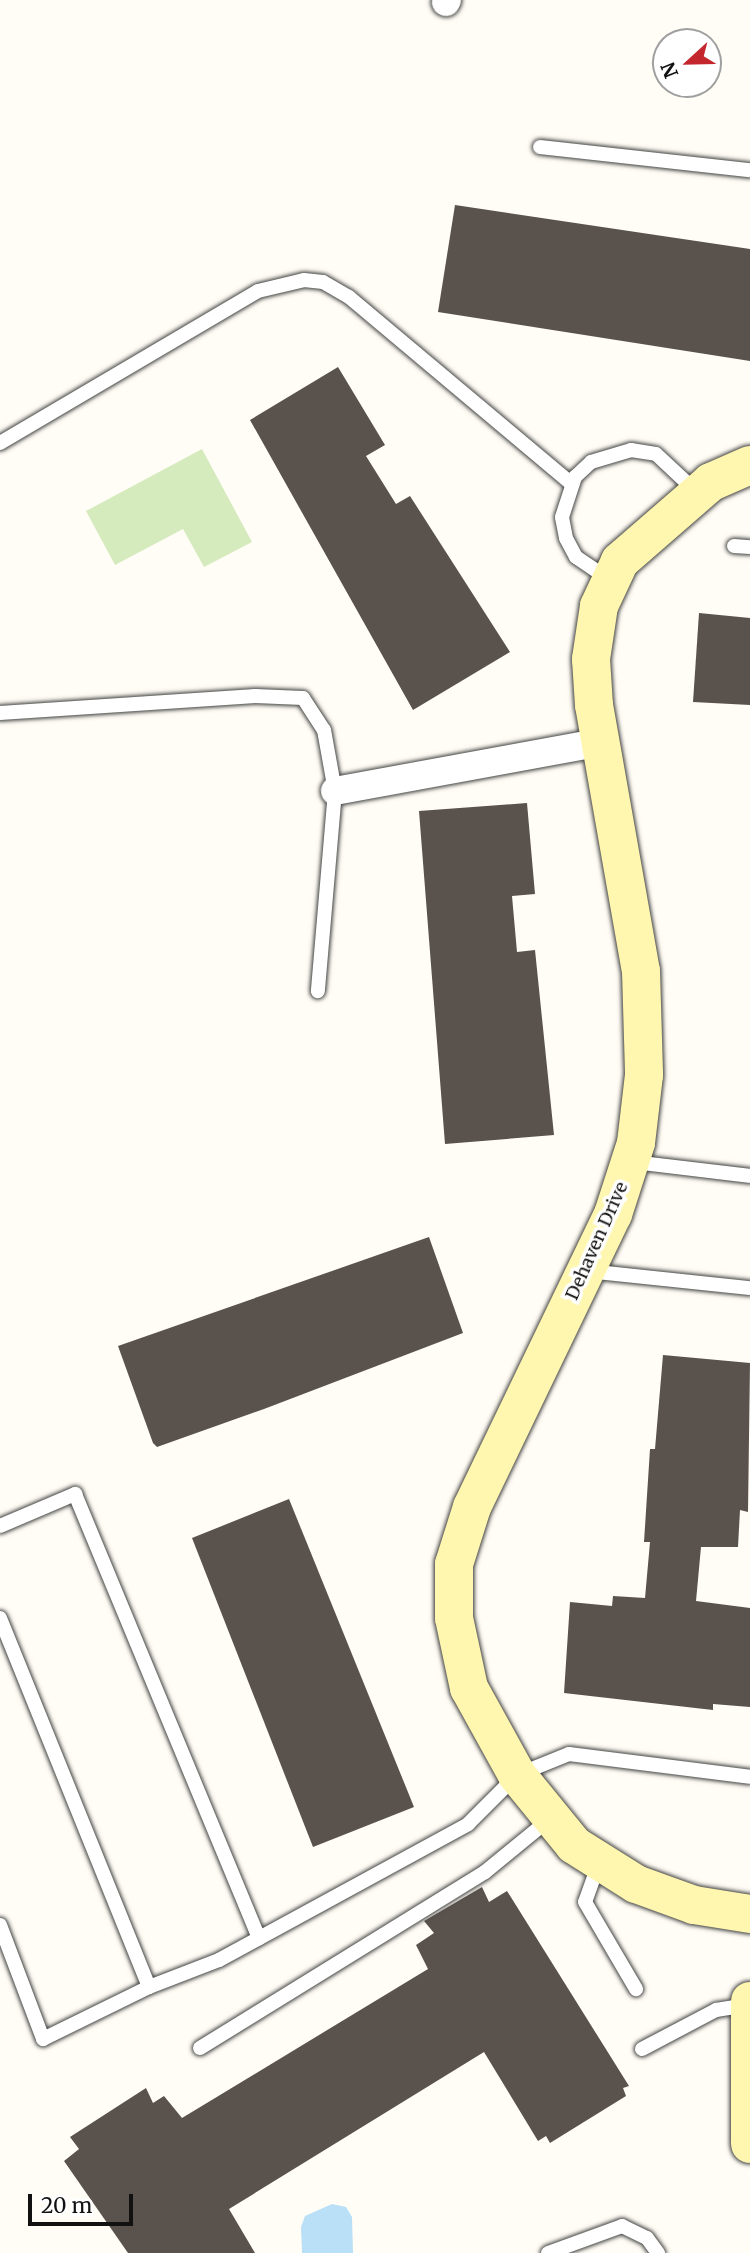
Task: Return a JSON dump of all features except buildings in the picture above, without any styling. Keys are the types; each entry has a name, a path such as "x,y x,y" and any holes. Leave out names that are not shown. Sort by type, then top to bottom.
{"street":[{"name":"Dehaven Drive","path":"750,465 712,482 620,561 599,606 591,659 601,742 641,971 644,1076 630,1161 613,1214 472,1507 454,1564 454,1618 469,1688 517,1775 575,1845 636,1884 694,1905 750,1914"},
{"path":"335,791 601,742"},
{"path":"750,2003 750,2144"}],"lane":[{"path":"540,147 750,170"},
{"path":"0,443 258,291 283,282 313,281 349,297 572,484"},
{"path":"612,581 576,557 566,538 562,517 572,484 591,462 631,450 656,454 672,466 687,483 693,501"},
{"path":"734,546 750,547"},
{"path":"0,713 255,696 303,698 324,730 335,791 318,991"},
{"path":"630,1161 750,1176"},
{"path":"586,1270 750,1288"},
{"path":"0,1526 75,1494 259,1938"},
{"path":"0,1618 149,1987"},
{"path":"0,1925 43,2039 149,1987 219,1960 468,1824 517,1775 569,1754 750,1777"},
{"path":"200,2048 485,1872 552,1817"},
{"path":"600,1861 585,1902 636,1989"},
{"path":"642,2049 716,2010 750,2003"},
{"path":"548,2253 622,2227 647,2238 658,2253"}],"green space":[{"path":"202,449 252,542 204,567 183,529 115,565 86,511"}],"water":[{"path":"332,2204 346,2207 352,2217 353,2253 302,2253 301,2227 305,2216"}]}
